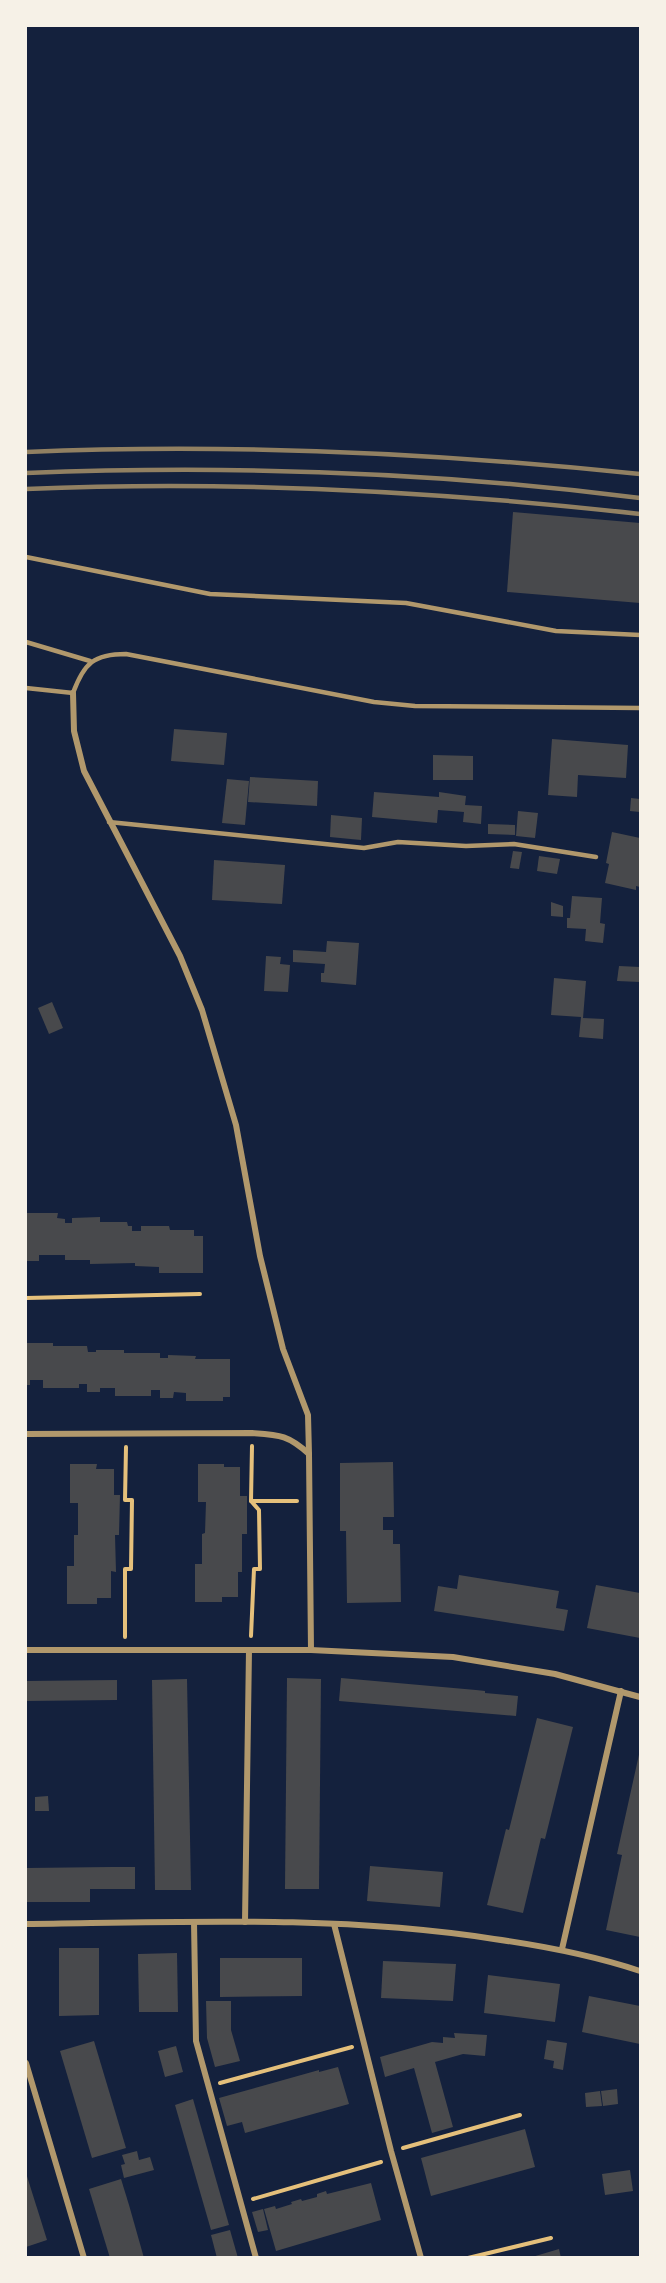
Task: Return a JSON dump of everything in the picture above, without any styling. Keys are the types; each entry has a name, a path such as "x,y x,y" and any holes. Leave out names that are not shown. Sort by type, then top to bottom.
{"street":[{"path":"73,693 74,731 84,771 180,956 202,1010 236,1125 260,1256 283,1349 308,1415 311,1650"},
{"path":"26,1434 278,1434 294,1440 309,1454"},
{"path":"26,1650 311,1650 453,1657 555,1674 640,1697"},
{"path":"245,1922 249,1650"},
{"path":"562,1949 621,1691"},
{"path":"194,1922 196,2041 256,2258"},
{"path":"26,1924 245,1922 334,1924 456,1933 562,1949 640,1971"},
{"path":"334,1924 421,2258"},
{"path":"26,2063 84,2258"}],"lane":[{"path":"26,558 210,594 406,603 556,632 640,635"},
{"path":"26,642 90,661"},
{"path":"26,688 73,693 79,676 90,661 108,654 126,654 374,702 415,706 640,708"},
{"path":"109,822 364,848 398,842 466,846 514,844 596,857"}],"path":[{"path":"26,1298 200,1294"},
{"path":"249,1650 254,1569 260,1569 259,1510 251,1501 252,1433"},
{"path":"124,1650 125,1569 131,1569 132,1523 132,1500 125,1500 126,1434"},
{"path":"251,1501 309,1501"},
{"path":"221,2083 364,2043"},
{"path":"255,2199 520,2115"},
{"path":"468,2258 551,2238"}],"building":[{"path":"513,512 640,523 640,603 507,592"},
{"path":"174,729 227,733 224,765 171,761"},
{"path":"552,739 628,745 626,778 578,775 577,797 548,795"},
{"path":"433,755 473,756 473,780 433,780"},
{"path":"250,777 318,781 317,806 248,802"},
{"path":"227,779 249,781 245,825 222,823"},
{"path":"374,792 439,797 439,792 466,796 465,805 482,806 481,824 463,822 464,812 438,810 437,823 372,817"},
{"path":"631,798 640,799 640,812 630,811"},
{"path":"518,811 538,813 535,838 516,836"},
{"path":"331,815 362,818 361,840 330,837"},
{"path":"488,824 515,825 515,835 488,834"},
{"path":"612,832 640,838 640,887 636,886 636,890 605,883"},
{"path":"513,851 522,852 519,869 510,868"},
{"path":"539,856 560,859 557,874 537,871"},
{"path":"214,860 285,865 282,904 212,900"},
{"path":"572,896 602,898 600,923 605,924 603,943 585,941 586,929 567,928"},
{"path":"551,902 563,906 563,917 551,916"},
{"path":"327,941 359,943 356,985 321,982 321,973 324,973 325,964 293,962 293,950 326,952"},
{"path":"266,956 281,957 280,964 290,965 288,992 264,991"},
{"path":"619,966 640,967 640,982 617,981"},
{"path":"554,978 586,981 583,1018 604,1019 603,1039 579,1037 581,1017 551,1015"},
{"path":"52,1002 63,1028 49,1034 38,1008"},
{"path":"27,1213 58,1213 57,1218 65,1219 65,1223 72,1223 72,1218 100,1217 100,1222 127,1222 128,1226 132,1226 132,1231 141,1231 141,1226 169,1226 170,1230 194,1230 194,1236 203,1236 203,1273 159,1273 159,1267 135,1266 135,1263 90,1264 90,1260 65,1260 65,1255 39,1255 39,1261 26,1261"},
{"path":"26,1343 87,1346 88,1352 124,1350 124,1353 160,1353 160,1358 168,1358 168,1355 196,1356 195,1359 230,1359 230,1397 223,1397 223,1401 186,1401 186,1393 174,1392 173,1398 160,1398 160,1390 151,1390 151,1396 115,1396 115,1388 100,1388 100,1392 87,1392 87,1384 79,1384 79,1388 43,1388 43,1380 30,1380 30,1385 26,1385"},
{"path":"393,1462 394,1517 383,1517 383,1530 393,1530 393,1544 400,1544 401,1602 347,1603 346,1531 340,1531 340,1463"},
{"path":"70,1464 97,1464 96,1469 114,1469 114,1495 120,1495 119,1535 115,1535 116,1572 111,1571 111,1598 97,1598 97,1604 67,1604 67,1566 74,1566 74,1535 78,1535 78,1503 70,1503"},
{"path":"198,1464 224,1464 224,1467 240,1467 240,1496 247,1496 247,1534 242,1534 242,1572 238,1572 238,1597 222,1597 222,1602 195,1602 195,1564 202,1564 202,1534 205,1533 206,1502 198,1502"},
{"path":"459,1575 559,1591 556,1608 568,1610 564,1631 434,1611 438,1586 457,1589"},
{"path":"596,1585 640,1593 640,1638 587,1628"},
{"path":"287,1678 321,1679 319,1889 285,1889"},
{"path":"341,1678 518,1696 516,1716 339,1701"},
{"path":"187,1679 191,1890 155,1890 152,1680"},
{"path":"117,1680 117,1700 26,1701 26,1681"},
{"path":"537,1718 573,1727 545,1839 541,1838 523,1913 487,1905 506,1829 509,1830"},
{"path":"640,1750 640,1937 606,1930 622,1855 617,1854"},
{"path":"48,1796 49,1811 35,1811 35,1797"},
{"path":"370,1866 443,1872 440,1907 367,1901"},
{"path":"135,1867 135,1889 90,1889 90,1902 26,1902 26,1868"},
{"path":"59,1948 99,1948 99,2015 59,2016"},
{"path":"177,1953 178,2012 139,2012 138,1954"},
{"path":"220,1958 302,1958 302,1996 220,1997"},
{"path":"383,1961 456,1964 453,2001 381,1998"},
{"path":"488,1975 560,1984 555,2022 484,2013"},
{"path":"589,1996 640,2006 640,2044 582,2032"},
{"path":"206,2001 231,2001 231,2030 240,2061 215,2067 207,2038"},
{"path":"454,2033 487,2035 485,2056 463,2054 435,2062 453,2127 432,2133 414,2068 385,2077 380,2057 432,2042 443,2043 443,2037 455,2038"},
{"path":"547,2040 567,2043 563,2070 553,2068 554,2061 544,2059"},
{"path":"94,2041 126,2148 92,2158 60,2051"},
{"path":"176,2046 183,2072 165,2077 158,2051"},
{"path":"338,2067 349,2104 245,2133 242,2122 227,2126 219,2098 319,2070 319,2072"},
{"path":"617,2089 618,2104 603,2106 601,2091"},
{"path":"600,2091 602,2106 586,2107 585,2093"},
{"path":"193,2099 229,2225 211,2230 175,2105"},
{"path":"525,2129 535,2167 431,2196 421,2158"},
{"path":"137,2151 139,2160 150,2157 154,2170 124,2178 121,2165 125,2164 122,2155"},
{"path":"630,2170 633,2191 605,2195 602,2174"},
{"path":"26,2173 47,2240 26,2247"},
{"path":"121,2179 144,2258 110,2258 89,2189"},
{"path":"371,2183 381,2220 276,2251 264,2209 275,2206 276,2209 301,2199 302,2201 317,2197 317,2194 326,2191 327,2194"},
{"path":"263,2209 268,2230 258,2232 252,2212"},
{"path":"230,2230 238,2258 217,2258 211,2235"},
{"path":"559,2249 561,2258 532,2258 532,2257"}],"railway":[{"path":"26,452 103,449 256,449 487,460 640,474"},
{"path":"26,473 179,470 333,473 487,482 640,498"},
{"path":"26,489 180,486 333,490 487,499 640,514"}]}
